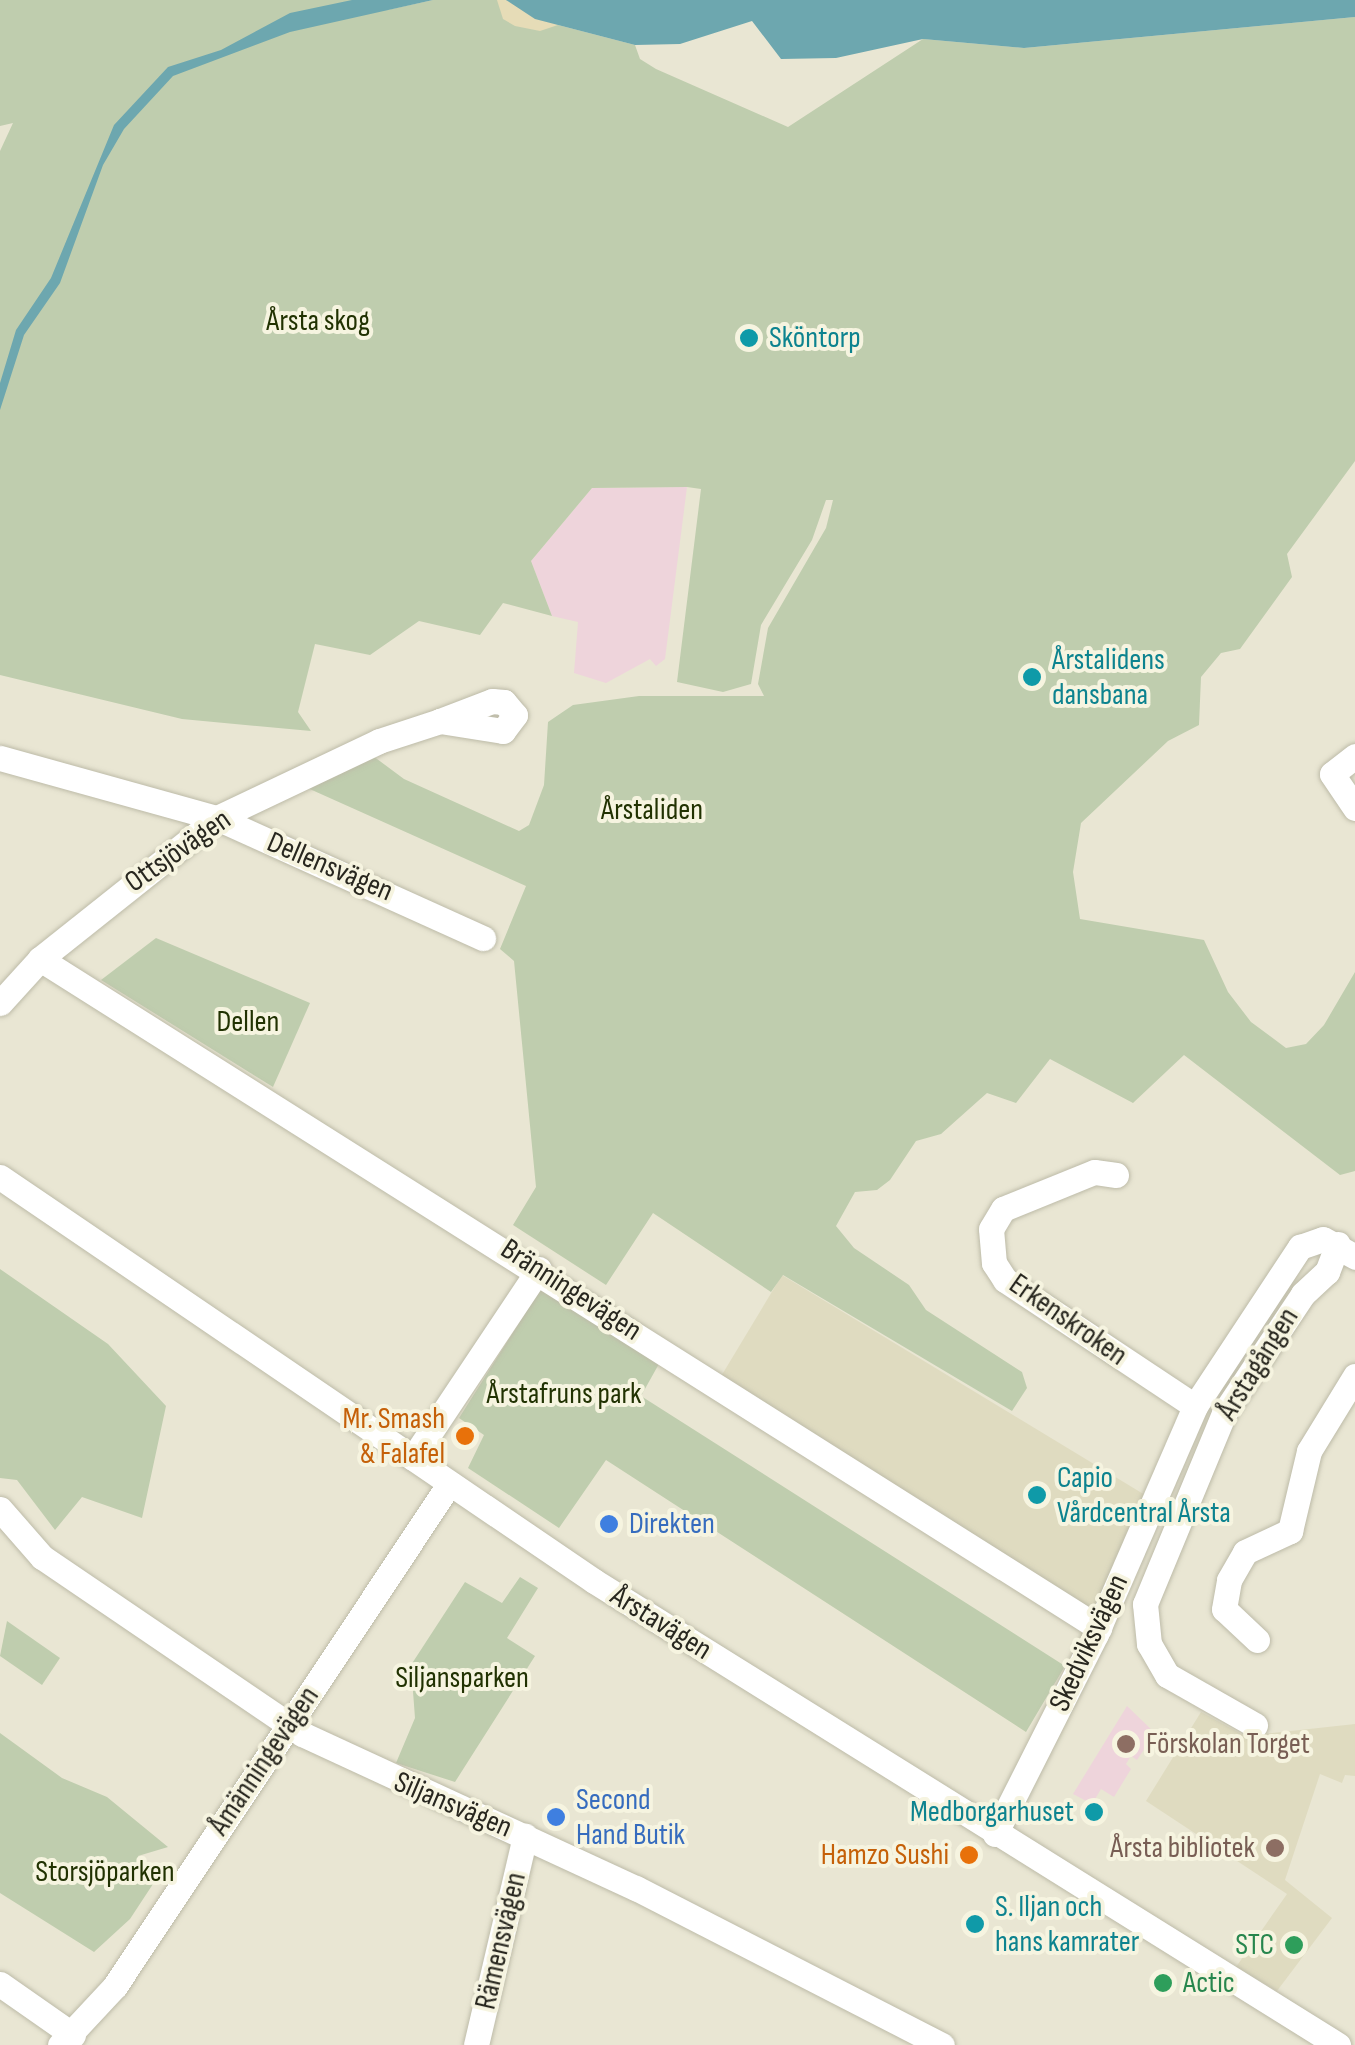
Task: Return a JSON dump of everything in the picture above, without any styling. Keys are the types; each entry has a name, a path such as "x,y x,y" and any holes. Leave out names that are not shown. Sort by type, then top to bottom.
{"street":[{"name":"Ottsjövägen","path":"0,1003 40,958 217,818 379,742 440,721"},
{"path":"1355,756 1332,774 1355,808"},
{"name":"Dellensvägen","path":"0,758 217,818 483,938"},
{"name":"Bränningevägen","path":"40,958 539,1268 1099,1628"},
{"name":"Erkenskroken","path":"1116,1175 1094,1172 1003,1210 991,1229 994,1264 1005,1280 1195,1406"},
{"name":"Årstavägen","path":"0,1177 450,1483 994,1834 1338,2045"},
{"name":"Skedviksvägen","path":"994,1834 1099,1628 1195,1406 1291,1255 1309,1242 1346,1250"},
{"name":"Årstagången","path":"1256,1725 1166,1675 1149,1644 1144,1604 1224,1414 1302,1294 1346,1250"},
{"path":"413,1458 539,1268"},
{"path":"1257,1640 1224,1609 1229,1580 1245,1552 1290,1531 1309,1452 1355,1376"},
{"name":"Åmänningevägen","path":"0,1984 66,2040 115,1986 450,1483"},
{"name":"Siljansvägen","path":"0,1509 42,1557 288,1725 356,1764 525,1836 902,2036 942,2045"},
{"name":"Rämensvägen","path":"476,2045 525,1836"}],"shaded area":[{"path":"687,487 665,659 656,666 650,659 606,683 574,673 578,622 552,616 531,561 592,488"},
{"path":"782,1275 1150,1498 1098,1625 717,1383"},
{"name":"Förskolan Torget","path":"1127,1706 1155,1733 1137,1760 1131,1756 1126,1764 1131,1769 1114,1797 1101,1789 1092,1804 1073,1794"},
{"path":"1201,1712 1245,1736 1355,1724 1355,1776 1345,1775 1342,1783 1320,1774 1285,1880 1332,1918 1277,1991 1236,1967 1287,1894 1146,1801"}],"green space":[{"name":"Årsta skog","path":"0,0 384,0 387,10 433,0 506,0 535,19 635,45 640,59 656,69 788,127 923,39 1024,48 1355,17 1355,461 1287,554 1292,577 1240,649 1221,653 1201,677 1199,725 1168,741 1081,823 1073,872 1080,919 1204,940 1228,992 1251,1022 1286,1048 1306,1044 1324,1025 1355,972 1355,1171 1340,1175 1184,1055 1133,1103 1050,1059 1016,1103 987,1093 941,1134 916,1141 890,1180 877,1190 855,1192 836,1226 854,1248 909,1285 926,1310 1022,1372 1027,1388 1012,1411 783,1275 771,1292 653,1213 606,1285 513,1225 536,1187 514,961 500,949 526,886 303,786 373,756 404,779 519,831 529,825 544,785 548,722 573,705 639,696 764,696 758,684 768,628 826,528 833,500 826,500 812,540 761,625 751,684 723,692 677,682 701,489 687,487 592,488 531,561 552,616 503,603 480,635 419,621 370,655 315,644 298,712 311,731 182,719 0,675 0,151 13,123 0,126"},
{"name":"Dellen","path":"156,938 310,1003 273,1087 101,980"},
{"path":"0,1269 108,1344 166,1406 142,1518 82,1497 55,1530 17,1480 0,1478"},
{"name":"Årstafruns park","path":"543,1285 660,1362 641,1396 1065,1666 1026,1732 606,1460 559,1528 468,1468 484,1435 459,1418"},
{"name":"Siljansparken","path":"520,1577 538,1588 507,1638 535,1656 455,1782 396,1763 415,1718 411,1665 465,1582 502,1603"},
{"path":"7,1621 60,1658 42,1685 0,1656"},
{"name":"Storsjöparken","path":"0,1733 62,1778 107,1797 168,1847 138,1856 153,1884 130,1919 94,1952 0,1893"}],"sand":[{"path":"497,0 506,0 558,25 540,31 515,26 503,19"}],"water":[{"path":"352,0 433,0 290,32 173,76 124,129 103,165 60,283 24,335 0,410 0,383 16,330 51,278 114,125 168,67 221,50 290,13"},
{"path":"506,0 1355,0 1355,17 1024,48 923,39 836,58 781,59 752,21 680,44 635,45 535,19"}],"place":[{"name":"Sköntorp","path":"749,338"},
{"name":"Årstalidens dansbana","path":"1032,677"},
{"name":"Mr. Smash & Falafel","path":"465,1436"},
{"name":"Capio Vårdcentral Årsta","path":"1037,1495"},
{"name":"Direkten","path":"609,1524"},
{"name":"Förskolan Torget","path":"1126,1744"},
{"name":"Medborgarhuset","path":"1094,1812"},
{"name":"Second Hand Butik","path":"556,1817"},
{"name":"Årsta bibliotek","path":"1275,1848"},
{"name":"Hamzo Sushi","path":"969,1855"},
{"name":"S. Iljan och hans kamrater","path":"975,1924"},
{"name":"STC","path":"1294,1945"},
{"name":"Actic","path":"1163,1983"}],"park label":[{"name":"Årstaliden","path":"652,810"}]}
